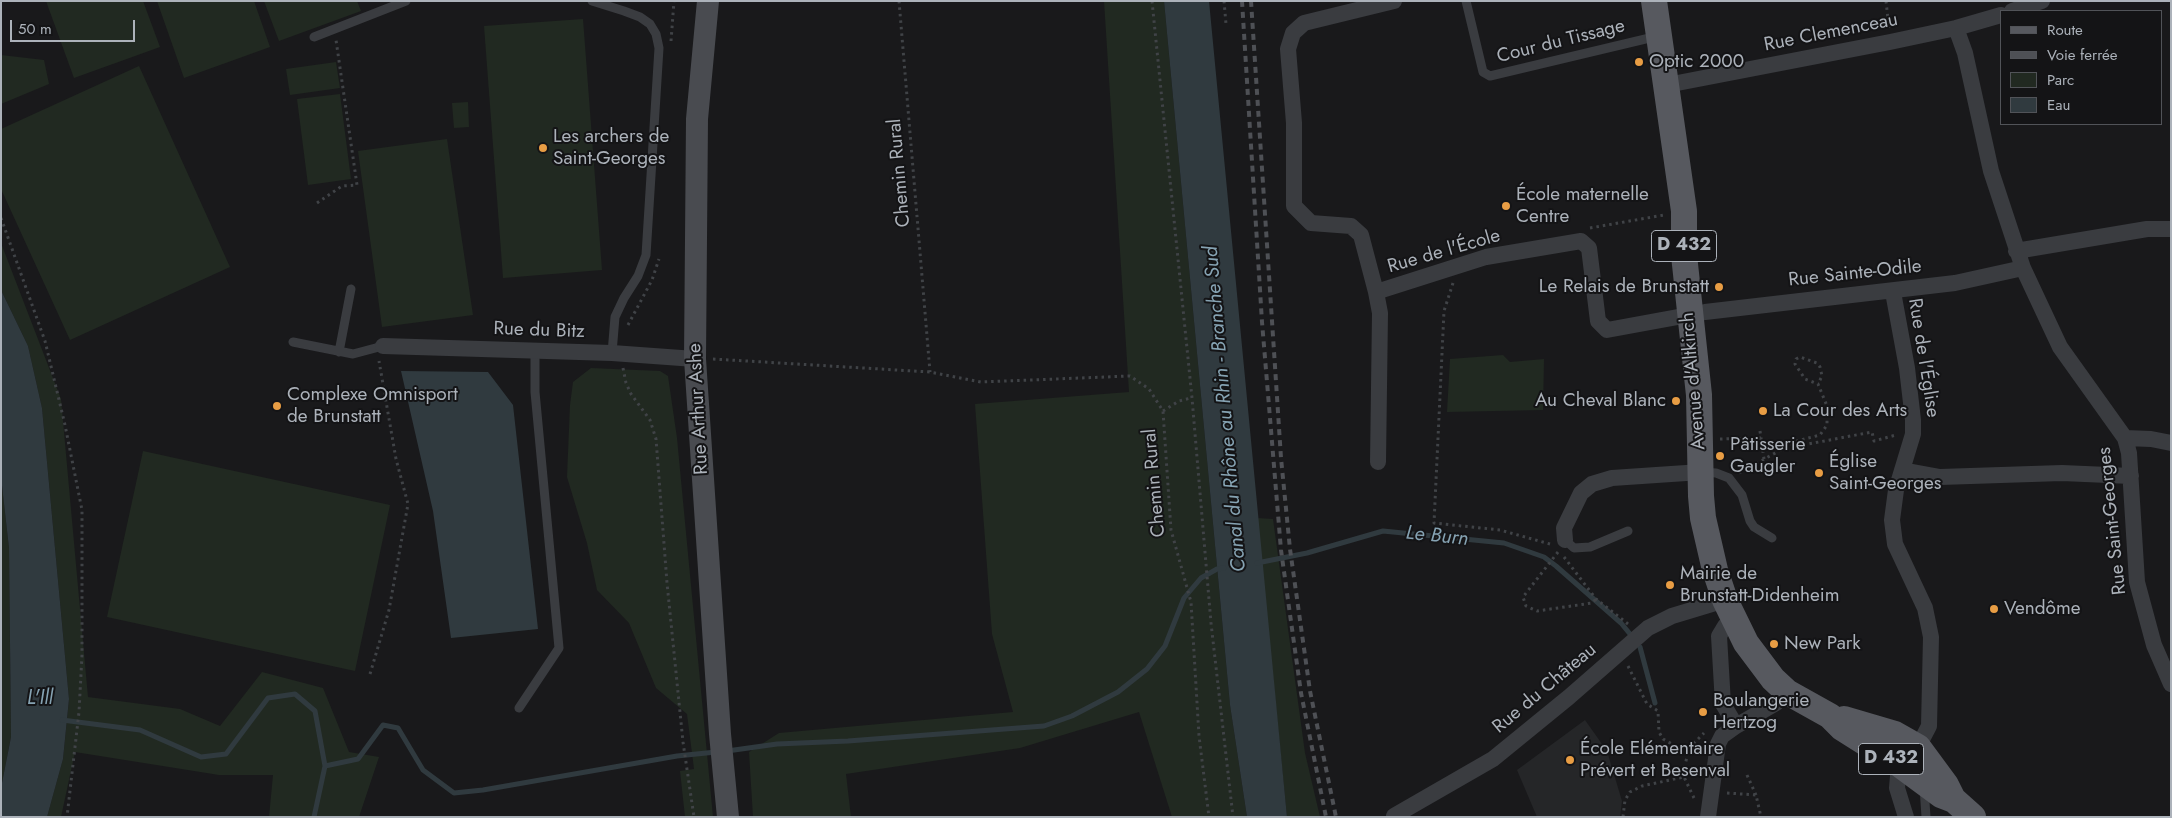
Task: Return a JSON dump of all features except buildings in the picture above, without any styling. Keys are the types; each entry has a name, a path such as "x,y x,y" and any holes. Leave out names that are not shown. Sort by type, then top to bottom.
{"main road":[{"name":"Rue Arthur Ashe","path":"708,1 697,119 694,359 722,770 728,817"},
{"name":"Avenue d'Altkirch","path":"1654,1 1684,211 1684,255 1699,395 1703,518 1715,570 1729,610 1746,642 1768,672 1787,692 1830,716"},
{"name":"D 432","path":"1830,716 1895,734 1921,751 1963,808"},
{"name":"D 432","path":"1830,716 1842,728 1963,808"}],"street":[{"path":"1378,462 1380,313 1376,292 1361,235 1351,226 1311,223 1294,206 1294,122 1288,43 1293,33 1304,23 1370,4 1394,1"},
{"path":"2015,10 2042,1"},
{"name":"Rue Clemenceau","path":"1667,85 1890,42 1956,28 2000,15"},
{"name":"Rue Saint-Georges","path":"1956,28 1965,53 1991,171 2023,268 2060,347 2125,438 2129,453 2131,476 2137,582 2154,645 2171,684"},
{"path":"2016,251 2147,230 2171,229"},
{"name":"Rue de l'École","path":"1376,292 1486,257 1581,241"},
{"name":"Rue Sainte-Odile","path":"1581,241 1588,248 1598,321 1607,330 1689,314 1759,304 1893,292 1955,284 2023,268"},
{"name":"Rue de l'Église","path":"1893,292 1910,389 1913,431 1896,490 1892,520 1895,544 1925,608 1931,638 1929,726 1921,751"},
{"name":"Rue du Bitz","path":"380,347 612,353 694,359"},
{"path":"2125,438 2150,438 2171,442"},
{"path":"1902,470 1940,477 2062,473 2131,476"},
{"path":"1565,540 1564,528 1581,492 1592,484 1612,478 1701,472"},
{"path":"1729,610 1725,626 1719,636 1723,704 1736,726"},
{"name":"Rue du Château","path":"1394,816 1493,759 1569,697 1648,628 1672,616 1729,610"},
{"path":"1708,817 1718,744 1726,732 1776,703 1787,692"},
{"path":"1899,764 1897,788 1906,817"}],"lane":[{"path":"314,37 406,1"},
{"path":"592,1 640,17 650,24 656,34 659,48 646,255 638,276 615,317 612,353"},
{"name":"Cour du Tissage","path":"1466,1 1483,72 1490,76 1660,35"},
{"path":"339,352 351,289"},
{"path":"293,342 354,354 380,347"},
{"path":"518,708 559,648 535,392 535,351"},
{"path":"1701,472 1716,472 1729,478 1742,495 1750,521 1754,527 1772,538"},
{"path":"1565,540 1574,548 1590,547 1628,531"},
{"path":"1921,751 1926,817"}],"path":[{"name":"Chemin Rural","path":"899,1 930,372"},
{"path":"1152,1 1192,398 1214,653 1233,817"},
{"path":"1224,1 1226,24"},
{"path":"1886,1 1890,42"},
{"path":"317,203 342,186 357,185 335,29"},
{"path":"1581,241 1591,226 1684,211"},
{"path":"1,218 45,341 65,425 82,510 82,655 79,712 67,817"},
{"path":"1453,267 1453,286 1444,310 1434,523 1500,530 1548,543 1559,550 1596,600 1625,621 1639,636"},
{"path":"370,674 389,610 408,504 396,459 380,347"},
{"path":"1760,431 1764,459 1797,441 1820,435 1827,425 1828,406 1818,384 1805,378 1796,364 1796,360 1800,357 1817,363 1822,376 1818,384"},
{"name":"Chemin Rural","path":"694,359 729,359 930,372 981,382 1130,376 1149,389 1163,411 1171,530 1191,602 1199,736 1209,817"},
{"path":"1163,411 1179,401 1192,398"},
{"path":"1797,441 1803,445 1872,432 1874,441 1913,431"},
{"path":"1699,440 1761,438"},
{"path":"1554,558 1523,597 1526,606 1537,611 1592,603 1596,600"},
{"path":"1626,663 1647,704 1658,711 1659,732 1663,739 1688,753"},
{"path":"683,742 694,817"},
{"path":"1748,775 1756,794 1761,817"},
{"path":"1623,817 1625,800 1630,792 1642,786 1684,777"},
{"path":"1712,792 1756,794"}],"shaded area":[{"name":"École Elémentaire Prévert et Besenval","path":"1585,720 1607,751 1622,801 1620,817 1537,817 1517,770"}],"green space":[{"path":"46,1 143,1 160,47 74,78"},
{"path":"157,1 254,1 270,47 184,78"},
{"path":"264,1 357,1 361,11 279,41"},
{"path":"1104,1 1164,1 1230,705 1247,817 1172,817 1139,712 1020,748 846,774 851,817 753,817 749,752 779,733 1013,712 992,634 975,404 1129,392"},
{"name":"Les archers de Saint-Georges","path":"583,19 602,270 503,278 484,26"},
{"path":"1,55 44,60 49,84 1,104"},
{"path":"336,62 340,88 290,95 286,69"},
{"path":"139,66 230,267 70,340 1,189 1,129"},
{"path":"340,94 351,179 308,185 297,99"},
{"path":"468,102 469,127 454,128 452,103"},
{"path":"447,139 473,315 382,327 358,151"},
{"path":"1,243 61,399 88,697 180,709 220,726 262,672 323,688 349,752 379,757 359,817 269,817 273,775 219,775 75,752 61,817 47,817 63,759 69,699 42,408 28,346 1,290"},
{"path":"1503,355 1510,362 1544,359 1543,410 1447,412 1450,359"},
{"path":"591,368 660,371 668,376 677,438 713,817 685,817 680,771 694,769 687,714 656,688 629,623 597,590 587,543 567,477 570,405 573,382"},
{"path":"143,451 390,505 355,671 107,617"},
{"path":"1,477 9,548 11,737 1,788"},
{"path":"1257,518 1273,519 1305,753 1320,817 1287,817"}],"water":[{"name":"Canal du Rhône au Rhin - Branche Sud","path":"1164,1 1209,1 1287,817 1247,817 1230,705"},
{"name":"L'Ill","path":"1,290 28,346 42,408 69,699 63,759 47,817 1,817 1,788 11,737 9,548 1,477"},
{"path":"401,371 488,372 513,405 538,629 451,638 433,511"}],"waterway":[{"name":"Le Burn","path":"1257,563 1307,553 1383,531 1504,543 1544,557 1621,623 1630,634"},
{"name":"Canal du Rhône au Rhin - Branche Sud","path":"727,751 777,744 848,741 1044,726 1072,716 1118,692 1147,669 1165,646 1184,598 1201,578 1217,569 1224,568"},
{"name":"Le Burn","path":"1640,647 1655,703"},
{"path":"62,720 140,730 201,757 226,754 268,698 295,694 315,711 325,766 314,817"},
{"path":"325,766 358,759 383,725 398,728 423,770 454,793 483,790 677,756 716,752"}],"railway":[{"path":"1242,1 1262,322 1281,550 1301,693 1326,817"},
{"path":"1251,1 1281,458 1290,549 1310,691 1336,817"}],"place":[{"name":"Optic 2000","path":"1639,62"},
{"name":"Les archers de Saint-Georges","path":"543,148"},
{"name":"École maternelle Centre","path":"1506,206"},
{"name":"Le Relais de Brunstatt","path":"1719,287"},
{"name":"Au Cheval Blanc","path":"1676,401"},
{"name":"Complexe Omnisport de Brunstatt","path":"277,406"},
{"name":"La Cour des Arts","path":"1763,411"},
{"name":"Pâtisserie Gaugler","path":"1720,456"},
{"name":"Église Saint-Georges","path":"1819,473"},
{"name":"Mairie de Brunstatt-Didenheim","path":"1670,585"},
{"name":"Vendôme","path":"1994,609"},
{"name":"New Park","path":"1774,644"},
{"name":"Boulangerie Hertzog","path":"1703,712"},
{"name":"École Elémentaire Prévert et Besenval","path":"1570,760"}]}
